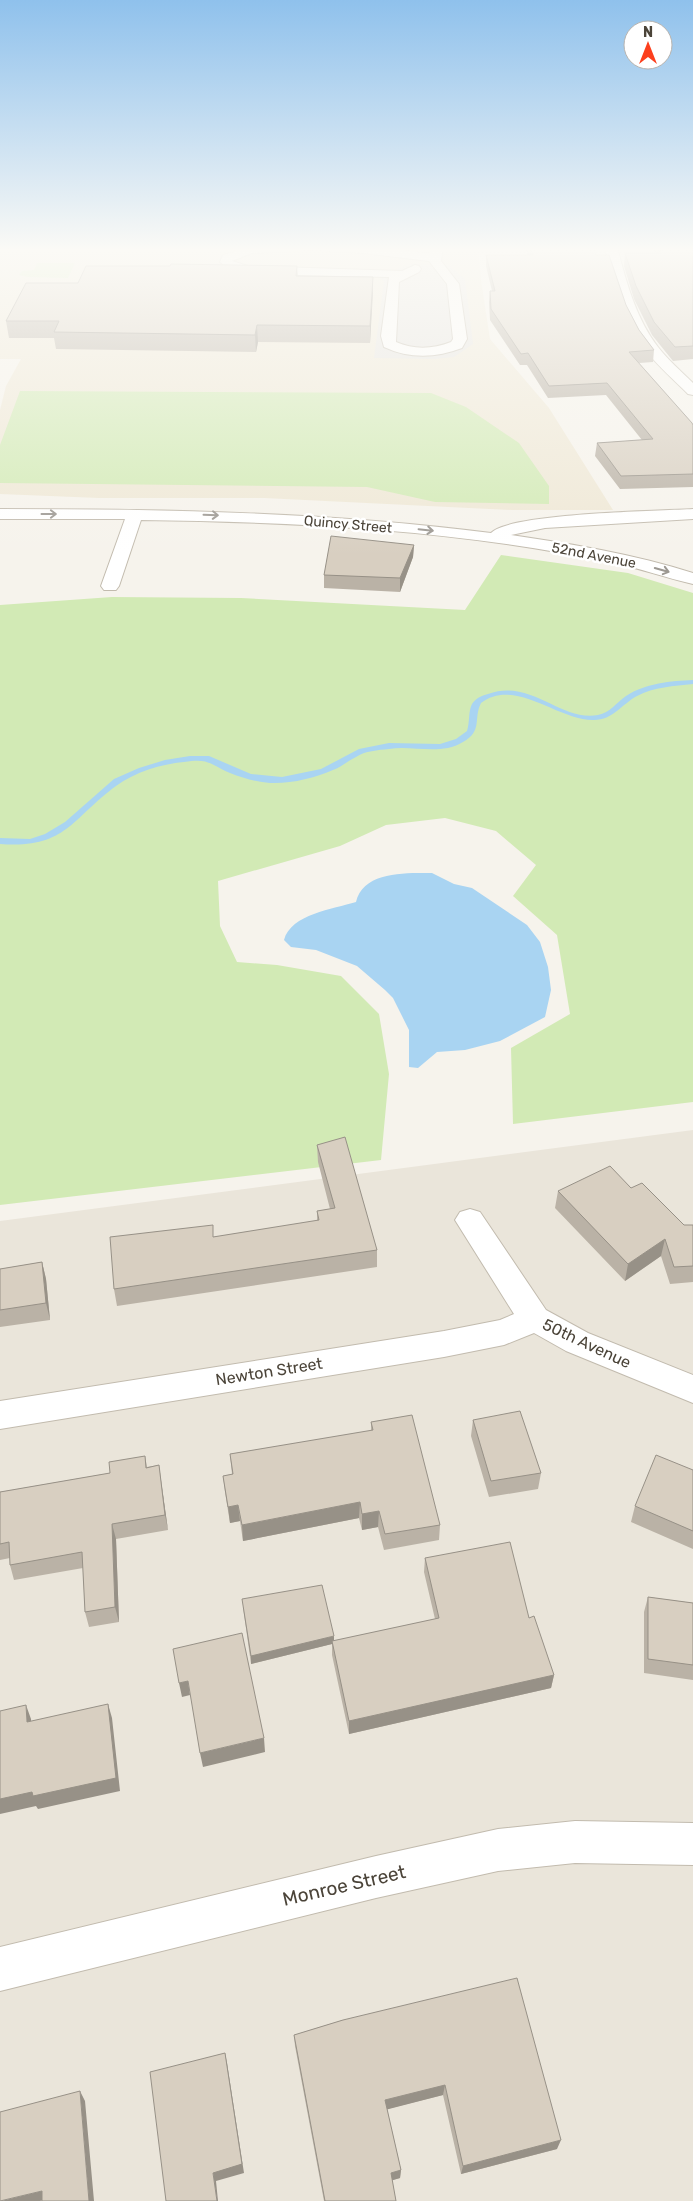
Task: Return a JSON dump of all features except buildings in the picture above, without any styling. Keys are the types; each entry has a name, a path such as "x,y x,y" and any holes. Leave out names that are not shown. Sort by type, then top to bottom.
{"street":[{"path":"404,350 436,350"},
{"path":"653,350 693,391"},
{"name":"Quincy Street","path":"0,514 135,514 316,521 494,538 511,529 530,525 693,514"},
{"path":"110,586 135,514"},
{"name":"52nd Avenue","path":"494,538 617,559 693,579"},
{"name":"50th Avenue","path":"470,1220 535,1319 577,1342 693,1389"},
{"name":"Newton Street","path":"0,1415 444,1344 504,1332 535,1319"},
{"name":"Monroe Street","path":"0,1969 366,1879 498,1850 575,1842 693,1844"}],"shaded area":[{"path":"0,350 499,350 549,408 613,510 512,510 264,498 99,498 0,494 0,410 6,386 21,359 0,359"},
{"path":"375,350 465,350 454,357 435,359 374,358"},
{"path":"693,1130 693,2201 0,2201 0,1221"}],"green space":[{"path":"20,391 431,393 466,407 519,443 549,486 549,504 435,502 367,487 0,483 0,445"},
{"path":"501,555 628,573 693,593 693,1102 513,1124 511,1048 570,1014 557,935 513,896 536,865 496,831 445,818 386,825 340,846 218,881 220,926 237,962 277,965 341,976 379,1014 389,1074 381,1160 0,1205 0,605 112,597 241,598 465,610"}],"water":[{"path":"432,873 454,884 472,888 527,925 540,942 548,967 551,990 545,1017 500,1041 465,1050 437,1052 418,1068 409,1067 409,1030 393,998 385,990 357,966 316,950 291,947 284,940 288,931 304,918 356,902 360,892 367,884 376,879 398,874"}],"waterway":[{"path":"0,841 30,842 48,836 68,824 113,784 129,775 159,764 190,758 203,758 249,777 282,780 309,775 330,768 355,753 365,750 399,745 430,747 450,745 459,741 471,731 475,706 478,702 483,698 498,693 512,692 525,695 580,717 594,718 606,715 628,698 647,689 693,682"}]}
